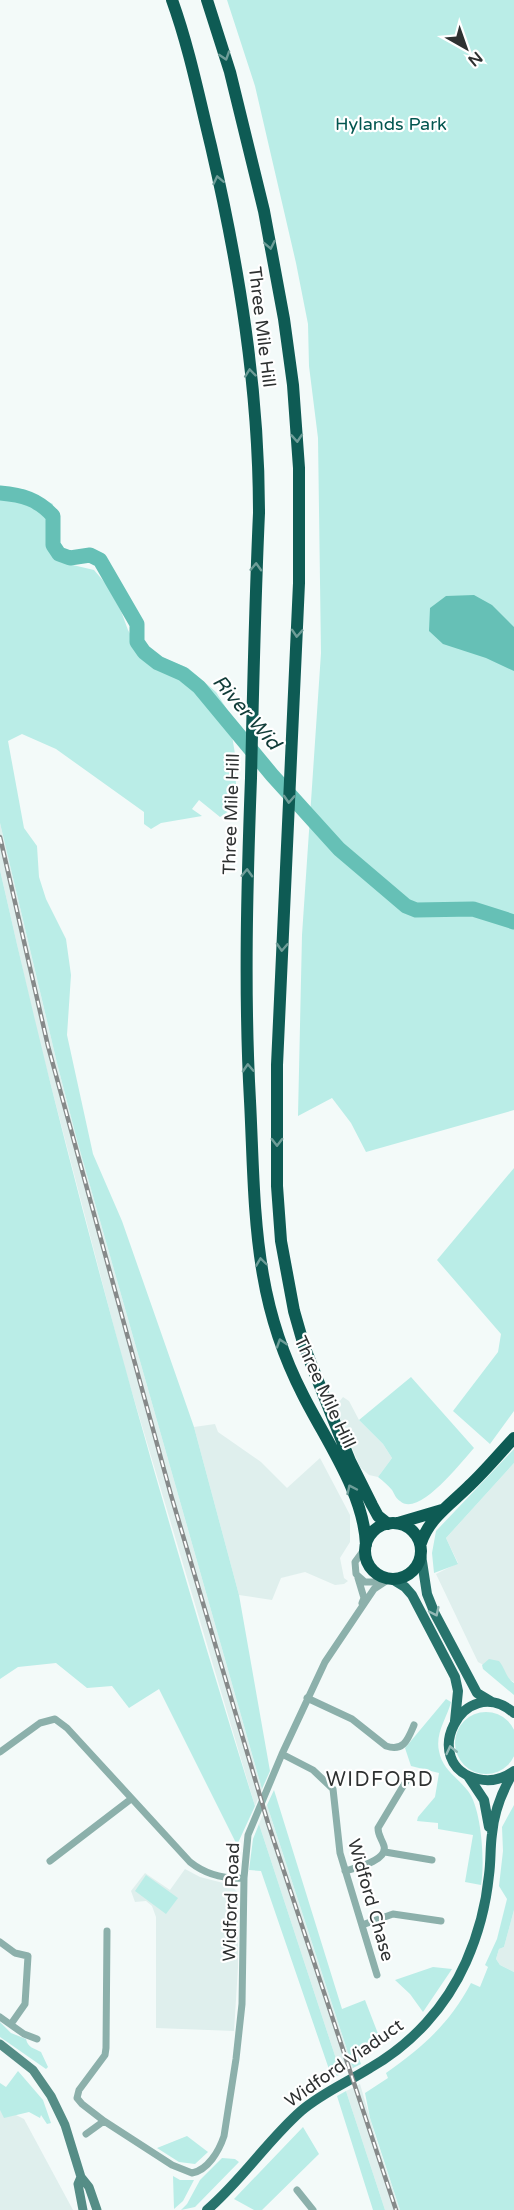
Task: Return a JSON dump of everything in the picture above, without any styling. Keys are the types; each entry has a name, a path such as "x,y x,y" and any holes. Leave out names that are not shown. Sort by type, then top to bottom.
{"highway":[{"name":"Three Mile Hill","path":"172,0 193,71 234,250 243,304 254,404 259,495 246,941 246,1019 255,1199 263,1276 273,1320 285,1355 303,1396 354,1493 366,1532 366,1546"},
{"name":"Three Mile Hill","path":"207,0 230,72 250,147 284,319 293,385 300,521 276,1121 277,1186 283,1259 304,1346 323,1395 372,1505 378,1516 392,1523"},
{"path":"442,1510 392,1523 372,1533 366,1546 367,1560 372,1569 388,1580 402,1578 412,1572 418,1564 427,1530 442,1510 469,1486 514,1438"},
{"path":"392,1523 412,1530 421,1549"}],"main road":[{"path":"421,1549 427,1594 435,1614 477,1693 514,1713"},
{"path":"388,1580 405,1587 412,1595 455,1677 458,1691 454,1721 449,1736 450,1751 456,1764 467,1774 484,1800 491,1836"},
{"path":"454,1721 473,1706 486,1703 498,1704"},
{"path":"467,1774 477,1779 491,1780 502,1778 514,1770"},
{"path":"491,1836 500,1799 514,1770"},
{"name":"Widford Viaduct","path":"207,2210 303,2109 330,2090 380,2062 407,2042 442,2004 466,1963 477,1933 487,1892 491,1836"},
{"path":"0,2044 33,2070 47,2089 65,2125 81,2177 89,2187 97,2210"},
{"path":"81,2177 78,2184 83,2210"}],"street":[{"name":"Widford Road","path":"354,1619 364,1598 355,1570 355,1562 366,1546"},
{"path":"358,1578 370,1583 388,1580"},
{"name":"Widford Road","path":"104,2121 185,2172 197,2172 214,2156 224,2136 236,2060 242,2003 244,1878 248,1835 282,1754 325,1662 374,1589 388,1580"},
{"path":"308,1698 352,1719 386,1746 392,1748 406,1743 414,1725"},
{"path":"0,1752 40,1723 55,1719 67,1728 198,1868 217,1875 244,1878"},
{"name":"Widford Chase","path":"282,1754 304,1764 333,1789 337,1841 377,1975"},
{"path":"385,1852 378,1828 408,1778"},
{"path":"50,1861 131,1799"},
{"path":"345,1870 371,1862 385,1852 432,1860"},
{"path":"362,1924 393,1914 441,1921"},
{"path":"86,2133 104,2121 77,2098 79,2090 105,2055 107,1931"},
{"path":"0,1942 15,1953 28,1956 25,2004 10,2024"},
{"path":"0,2016 24,2034 37,2038"},
{"path":"297,2190 313,2210"}],"shaded area":[{"path":"0,823 77,1140 262,1789 255,1806 123,1362 37,1032 0,870"},
{"path":"343,1397 349,1401 359,1420 383,1444 392,1458 378,1477 369,1475 360,1467 335,1407"},
{"path":"215,1424 218,1432 261,1462 287,1488 320,1458 350,1515 350,1542 340,1558 344,1578 348,1581 335,1585 305,1572 281,1578 272,1600 239,1595 194,1427"},
{"path":"514,1463 514,1682 478,1662 436,1574 458,1563 446,1538"},
{"path":"267,1805 353,2068 341,2074 259,1824"},
{"path":"185,1869 200,1877 231,1885 238,1893 238,1967 234,2031 156,2028 156,1917 152,1906 146,1901 135,1902 131,1891 145,1873 170,1890"},
{"path":"514,1910 514,1972 500,1965 496,1959 499,1949 504,1947"},
{"path":"360,2084 400,2210 385,2210 346,2091"},
{"path":"0,2107 24,2119 73,2210 0,2210"}],"green space":[{"name":"Hylands Park","path":"227,0 514,0 514,1110 366,1152 351,1123 332,1098 298,1116 302,935 321,653 318,438 309,366 308,324 296,263 255,86"},
{"path":"23,489 53,504 47,521 51,551 60,562 94,570 106,584 137,647 188,668 216,692 228,711 235,754 236,786 229,811 220,817 199,800 192,809 202,816 161,823 151,829 144,824 144,812 56,749 22,734 8,741 24,828 37,846 39,877 46,899 66,939 71,975 67,1035 93,1154 122,1221 194,1427 239,1595 270,1771 262,1789 77,1140 0,823 0,495"},
{"path":"0,870 86,1224 150,1457 255,1806 237,1845 159,1689 129,1708 112,1686 87,1688 56,1663 18,1667 0,1679"},
{"path":"514,1168 514,1411 490,1444 453,1411 498,1352 501,1334 437,1260"},
{"path":"411,1377 474,1448 440,1486 418,1502 408,1504 399,1500 378,1477 392,1458 383,1444 359,1420"},
{"path":"514,1449 514,1463 446,1538 458,1564 434,1573 432,1553 436,1531"},
{"path":"489,1659 499,1661 514,1683 514,1695 483,1669 482,1665"},
{"path":"446,1699 451,1702 440,1732 439,1751 443,1763 473,1799 479,1823 482,1851 481,1885 465,1882 473,1835 438,1829 438,1823 417,1821 435,1797 439,1773 411,1766 405,1748"},
{"path":"480,1712 492,1712 508,1721 515,1731 517,1743 515,1755 508,1765 492,1774 480,1774 469,1769 460,1760 455,1749 455,1737 460,1726 469,1717"},
{"path":"274,1790 342,2009 365,2000 382,2044 370,2053 365,2049 357,2053 361,2064 353,2068 267,1805"},
{"path":"514,1805 514,1910 504,1947 499,1949 496,1959 500,1965 514,1972 514,2210 400,2210 370,2118 365,2093 388,2078 386,2073 412,2054 445,2022 471,1983 480,1987 488,1967 485,1965 497,1939 507,1899 499,1886 503,1851 502,1827"},
{"path":"259,1824 341,2074 332,2078 261,1871 249,1870 253,1839"},
{"path":"146,1875 178,1898 166,1914 135,1891"},
{"path":"433,1967 452,1969 423,2012 410,1994 395,1980"},
{"path":"0,2022 11,2033 26,2039 30,2046 41,2052 48,2067 46,2069 0,2037"},
{"path":"18,2071 43,2100 51,2123 47,2124 41,2115 40,2118 29,2112 4,2118 0,2110 0,2083 6,2087"},
{"path":"346,2091 385,2210 373,2210 337,2096"},
{"path":"303,2127 319,2154 262,2210 254,2210 234,2199"},
{"path":"187,2136 208,2152 195,2164 179,2162 157,2148"},
{"path":"222,2158 235,2159 239,2162 195,2207 181,2210 187,2204 200,2180"},
{"path":"173,2176 180,2180 194,2180 183,2201 174,2209"}],"water":[{"path":"474,595 492,605 514,627 514,671 486,658 443,644 429,631 430,608 446,596"}],"waterway":[{"name":"River Wid","path":"0,493 29,499 53,516 53,545 59,554 70,558 90,555 100,560 137,624 137,642 144,652 158,663 183,674 199,687 272,775 339,849 406,906 416,910 473,909 514,922"}],"railway":[{"path":"0,837 48,1046 171,1495 268,1823 396,2210"}],"district":[{"name":"WIDFORD","path":"380,1779"}]}
